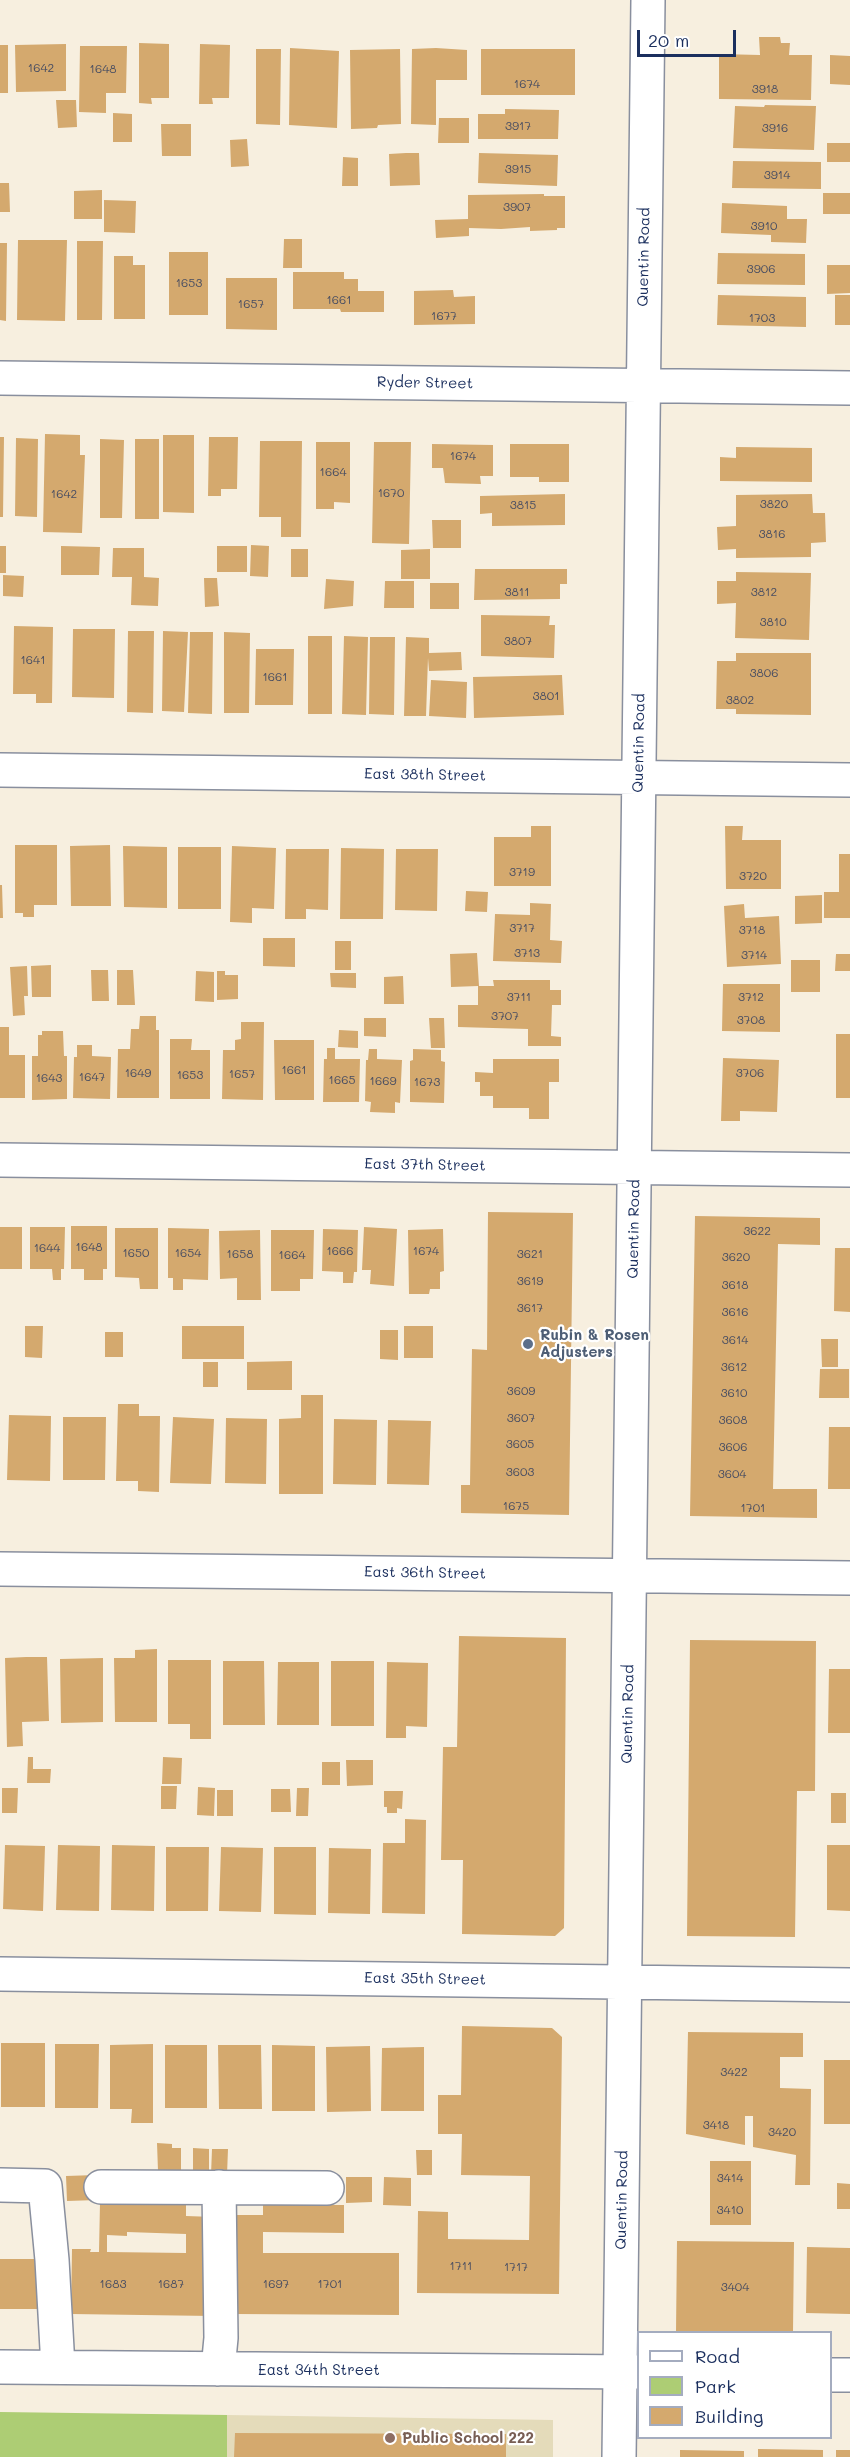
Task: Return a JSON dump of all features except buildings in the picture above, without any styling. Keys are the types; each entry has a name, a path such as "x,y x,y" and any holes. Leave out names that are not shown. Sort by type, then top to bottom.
{"street":[{"name":"Quentin Road","path":"619,2457 629,2372 624,1982 648,0"},
{"name":"Ryder Street","path":"0,378 850,388"},
{"name":"East 38th Street","path":"0,770 850,780"},
{"name":"East 37th Street","path":"0,1160 850,1170"},
{"name":"East 36th Street","path":"0,1569 850,1578"},
{"name":"East 35th Street","path":"0,1974 850,1985"},
{"path":"0,2185 45,2186 58,2367"},
{"path":"101,2187 327,2188"},
{"path":"218,2369 221,2338 219,2187"},
{"name":"East 34th Street","path":"0,2367 629,2372"},
{"path":"832,2375 850,2375"}],"shaded area":[{"name":"Public School 222","path":"227,2415 553,2420 553,2457 227,2457"}],"green space":[{"path":"0,2412 227,2415 227,2457 0,2457"}],"place":[{"name":"Rubin & Rosen Adjusters","path":"528,1344"},
{"name":"Public School 222","path":"390,2438"}]}
